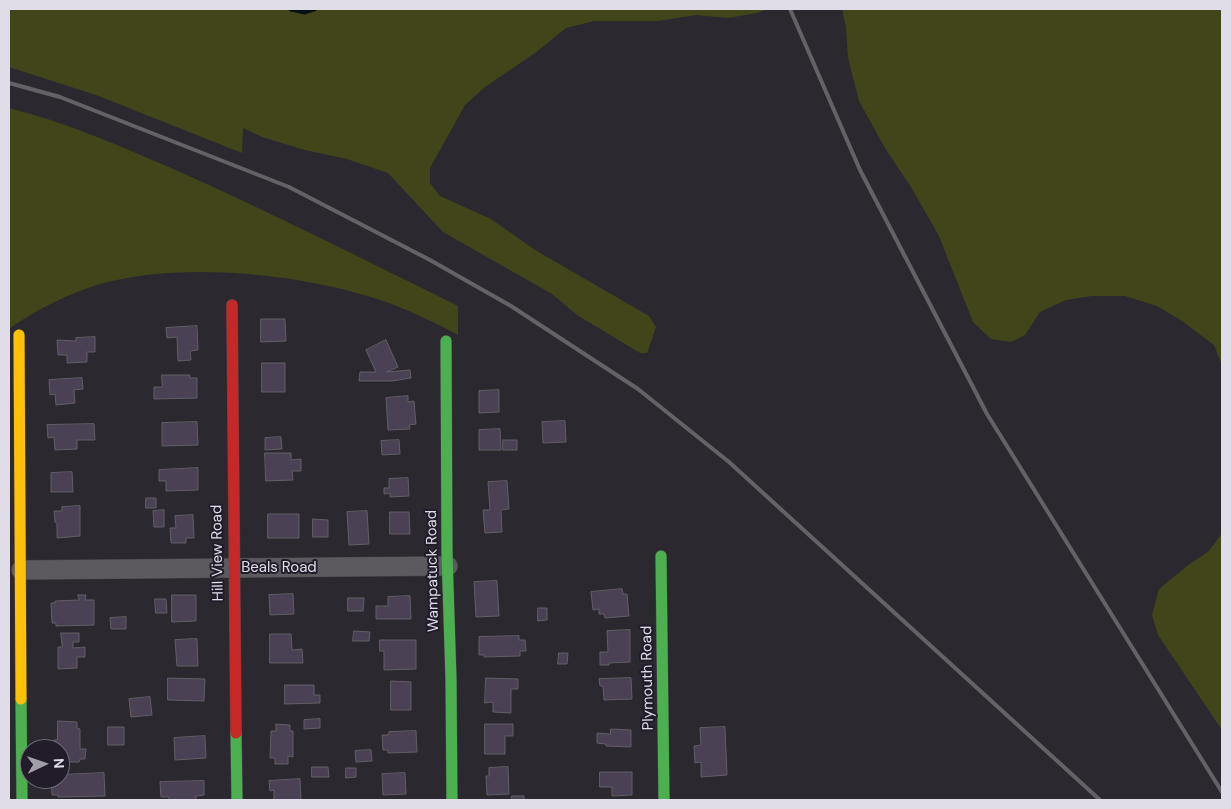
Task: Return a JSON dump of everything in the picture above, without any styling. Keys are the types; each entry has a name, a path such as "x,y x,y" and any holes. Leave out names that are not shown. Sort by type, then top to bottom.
{"street":[{"name":"Hill View Road","path":"232,305 233,568 237,800"},
{"path":"19,335 22,800"},
{"name":"Wampatuck Road","path":"446,341 452,800"},
{"name":"Plymouth Road","path":"661,556 664,800"},
{"name":"Beals Road","path":"21,570 448,566"}],"green space":[{"path":"9,9 767,9 757,13 728,18 696,15 658,21 594,21 566,28 535,53 485,87 465,105 430,168 430,183 440,196 491,219 535,250 649,316 656,327 647,353 640,353 577,315 552,294 443,232 388,173 347,159 305,150 262,137 243,128 242,153 96,95 9,67"},
{"path":"842,9 1222,9 1222,365 1214,345 1182,321 1157,306 1125,296 1092,296 1066,300 1040,312 1025,335 1011,342 991,339 973,322 939,236 911,187 885,148 859,101 848,58 846,28"},
{"path":"9,108 71,127 171,168 279,218 458,306 458,335 389,303 321,284 283,278 205,272 167,273 130,277 97,285 51,304 9,329"},
{"path":"1222,533 1222,730 1158,635 1152,615 1159,589 1209,551"}],"building":[{"path":"261,319 285,319 286,341 261,342"},
{"path":"197,326 198,350 190,351 191,360 178,361 177,337 167,338 166,328"},
{"path":"95,337 95,352 87,352 87,362 67,363 67,355 58,355 57,340 76,341 76,338"},
{"path":"386,340 398,367 386,372 410,370 411,378 392,381 359,381 360,372 376,372 366,350"},
{"path":"262,363 285,363 285,392 262,392"},
{"path":"162,375 190,375 190,378 197,378 197,398 154,399 154,387 162,387"},
{"path":"82,378 83,389 74,390 75,403 56,405 55,394 50,395 49,380"},
{"path":"499,390 499,412 479,413 479,391"},
{"path":"408,396 408,402 414,401 416,424 409,425 410,429 388,430 386,398"},
{"path":"565,421 566,442 543,443 542,422"},
{"path":"197,422 198,445 162,446 162,423"},
{"path":"94,424 95,440 77,440 77,449 55,450 54,437 48,438 47,425"},
{"path":"500,429 501,450 479,450 479,430"},
{"path":"281,437 282,449 265,450 265,438"},
{"path":"399,440 400,454 382,455 381,441"},
{"path":"503,440 517,440 517,450 503,450"},
{"path":"265,453 291,453 291,460 301,459 301,471 292,471 293,480 266,481"},
{"path":"198,468 198,490 166,491 166,481 159,481 159,470"},
{"path":"72,472 73,492 51,492 51,473"},
{"path":"408,478 409,496 390,497 390,493 384,494 384,488 389,488 389,479"},
{"path":"507,481 509,509 501,510 502,532 485,533 483,510 490,510 488,482"},
{"path":"146,498 156,498 156,508 146,508"},
{"path":"80,506 80,536 57,538 57,523 55,522 54,511 62,511 62,507"},
{"path":"164,510 164,527 154,527 153,511"},
{"path":"367,511 369,544 349,545 347,512"},
{"path":"390,512 409,512 410,534 390,534"},
{"path":"268,514 299,514 299,538 268,538"},
{"path":"193,515 194,538 186,538 186,543 171,543 170,528 176,528 175,516"},
{"path":"313,519 328,520 328,537 313,537"},
{"path":"497,581 499,616 476,617 474,582"},
{"path":"622,589 623,594 627,594 629,616 605,618 604,614 599,614 599,609 593,610 591,592"},
{"path":"293,594 294,614 270,615 269,595"},
{"path":"78,595 86,595 85,600 94,600 94,625 56,626 56,623 52,623 51,603 55,603 55,601 79,600"},
{"path":"172,595 196,595 196,621 172,622"},
{"path":"410,596 411,619 376,619 376,606 388,606 388,597"},
{"path":"348,598 364,598 363,611 348,611"},
{"path":"155,599 166,599 167,613 156,613"},
{"path":"538,608 547,608 547,620 538,621"},
{"path":"126,617 126,629 111,629 110,618"},
{"path":"630,630 630,662 600,665 600,652 608,652 607,631"},
{"path":"354,631 370,632 369,641 353,641"},
{"path":"61,633 79,633 79,642 73,642 73,648 85,647 85,657 77,657 77,668 58,669 58,647 62,647"},
{"path":"270,634 291,634 292,650 302,649 303,663 270,663"},
{"path":"519,636 519,640 525,640 526,651 520,651 520,656 484,657 485,655 479,655 479,637"},
{"path":"197,639 198,666 177,666 175,640"},
{"path":"380,640 416,640 416,669 384,670 384,651 380,651"},
{"path":"559,653 568,653 567,664 558,664"},
{"path":"168,678 205,679 204,701 168,700"},
{"path":"486,678 518,679 518,689 511,689 511,713 493,712 493,702 485,703"},
{"path":"631,678 632,699 604,700 603,686 600,686 599,679"},
{"path":"391,681 411,682 411,710 391,710"},
{"path":"285,685 314,685 314,695 320,695 320,703 285,704"},
{"path":"150,697 152,715 131,717 129,699"},
{"path":"320,719 320,728 304,729 304,720"},
{"path":"58,721 77,722 77,728 80,729 80,749 86,749 85,759 80,759 79,762 70,762 70,739 57,739"},
{"path":"276,724 290,725 290,731 293,731 293,757 288,756 288,764 275,764 275,758 270,758 271,731 276,731"},
{"path":"485,724 513,724 513,736 505,736 505,754 485,754"},
{"path":"108,727 124,727 124,745 108,745"},
{"path":"725,727 727,775 701,777 701,762 695,763 694,746 701,745 700,728"},
{"path":"611,729 631,730 631,747 606,746 606,744 597,743 597,733 610,734"},
{"path":"416,731 417,752 388,753 388,750 383,750 382,735 388,735 389,732"},
{"path":"205,736 206,758 175,760 174,738"},
{"path":"371,750 372,761 356,762 355,751"},
{"path":"312,767 328,767 329,777 312,777"},
{"path":"508,767 509,794 487,795 486,776 489,776 489,768"},
{"path":"346,768 356,768 356,777 346,778"},
{"path":"600,772 632,772 632,795 612,796 612,787 600,787"},
{"path":"104,773 105,796 58,797 58,795 52,795 52,789 70,789 70,775"},
{"path":"405,773 406,794 383,795 382,774"},
{"path":"300,779 301,800 274,800 274,790 270,791 269,781"},
{"path":"204,781 204,795 196,796 196,800 169,800 169,797 161,797 160,782"},
{"path":"512,796 524,796 524,800 512,800"}],"waterway":[{"path":"291,9 305,12 314,9"}],"railway":[{"path":"790,9 860,170 987,414 1222,792"},
{"path":"9,83 60,97 289,187 430,260 511,306 638,389 729,462 1100,800"}],"traffic: fast":[{"path":"446,341 447,554 452,800"},
{"path":"661,556 664,800"},
{"path":"21,699 22,800"},
{"path":"236,733 237,800"}],"traffic: slow":[{"path":"19,335 21,699"}],"traffic: jam":[{"path":"232,305 236,733"}]}
